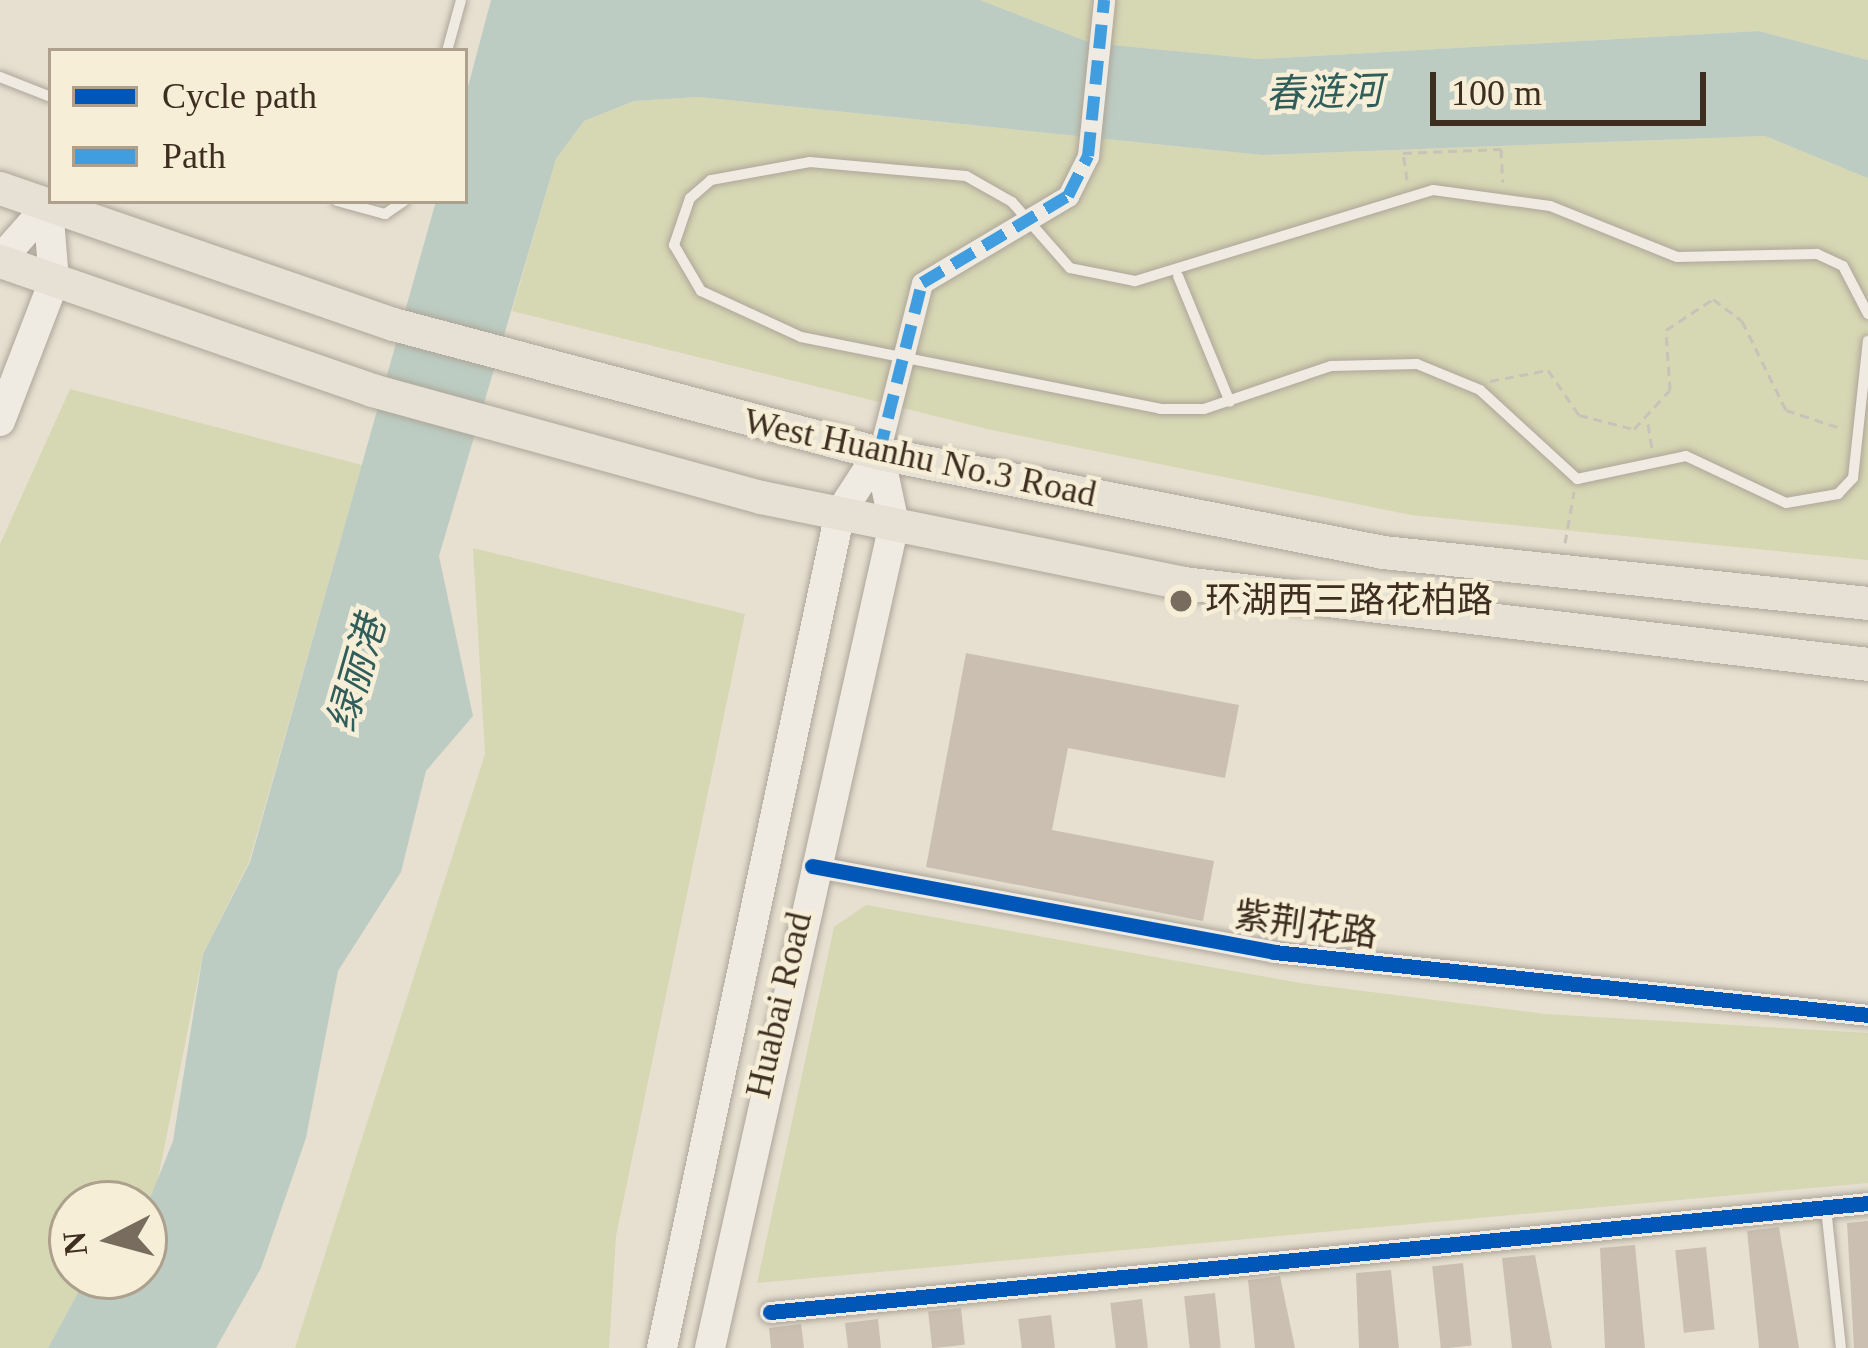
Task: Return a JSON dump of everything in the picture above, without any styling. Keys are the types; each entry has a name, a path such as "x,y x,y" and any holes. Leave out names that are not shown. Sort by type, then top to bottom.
{"main road":[{"name":"West Huanhu No.3 Road","path":"0,188 512,360 879,453 1383,553 1868,603"},
{"path":"0,260 48,206"},
{"path":"0,421 54,281 48,206"},
{"name":"West Huanhu No.3 Road","path":"0,260 372,390 840,514 1183,584 1868,664"},
{"path":"840,514 879,453"},
{"name":"Huabai Road","path":"710,1348 812,866 894,524 879,453"},
{"name":"Huabai Road","path":"662,1348 840,514"}],"street":[{"path":"879,453 922,284 1068,196 1088,156 1104,0"},
{"name":"紫荆花路","path":"812,866 1274,952 1868,1015"},
{"path":"770,1312 1868,1203"}],"lane":[{"path":"448,48 461,0"},
{"path":"0,77 48,96"},
{"path":"1868,314 1843,266 1817,254 1677,256 1503,198 1409,194 1327,214 1178,276 1096,278 1051,254 1029,221 966,176 830,163 744,168 689,198 674,245 701,291 801,337 1160,409 1230,402 1371,362 1418,364 1480,390 1577,478 1686,457 1757,492 1812,503 1853,478 1865,430 1868,341"},
{"path":"348,204 385,214 400,204"},
{"path":"1178,276 1230,402"},
{"path":"1826,1208 1841,1348"}],"path":[{"path":"1409,194 1403,153 1501,149 1503,198"},
{"path":"1654,463 1648,422 1670,390 1666,330 1678,313 1713,299 1742,321 1786,410 1865,430"},
{"path":"1480,390 1528,366 1548,370 1592,424 1648,422"},
{"path":"1565,543 1577,478"}],"green space":[{"path":"980,0 1868,0 1868,60 1759,31 1259,59 1091,43"},
{"path":"699,97 1262,155 1765,136 1851,170 1868,178 1868,560 1411,515 987,429 512,311 556,159 584,121 634,101"},
{"path":"70,389 362,465 249,862 203,954 158,1180 48,1180 48,1300 74,1300 48,1348 0,1348 0,544"},
{"path":"473,548 745,614 616,1236 609,1348 295,1348 485,754"},
{"path":"866,905 1300,983 1545,1014 1868,1033 1868,1183 757,1283 834,927"}],"water":[{"path":"491,0 980,0 1091,43 1259,59 1759,31 1868,60 1868,178 1765,136 1262,155 699,97 634,101 584,121 556,159 439,556 473,716 426,771 401,872 338,971 306,1138 261,1268 216,1348 48,1348 74,1300 168,1300 168,1180 157,1180 173,1141 203,954 250,862 435,204 468,204 468,87"}],"building":[{"path":"966,653 1239,705 1225,778 1068,748 1052,830 1214,861 1203,921 926,867"},
{"path":"1868,1221 1868,1348 1854,1348 1847,1223"},
{"path":"1779,1227 1799,1348 1759,1348 1747,1231"},
{"path":"1635,1245 1645,1348 1605,1348 1600,1248"},
{"path":"1706,1247 1715,1330 1684,1333 1675,1250"},
{"path":"1535,1255 1552,1348 1512,1348 1502,1258"},
{"path":"1463,1263 1472,1346 1441,1348 1432,1266"},
{"path":"1391,1270 1399,1348 1359,1348 1356,1273"},
{"path":"1280,1276 1295,1348 1255,1348 1248,1280"},
{"path":"1215,1293 1221,1348 1190,1348 1184,1296"},
{"path":"1142,1299 1148,1348 1116,1348 1110,1303"},
{"path":"961,1308 965,1345 932,1348 928,1311"},
{"path":"1051,1315 1055,1348 1022,1348 1018,1319"},
{"path":"878,1319 881,1348 848,1348 845,1323"},
{"path":"801,1324 804,1348 771,1348 769,1328"}],"marked path":[{"path":"879,453 922,283 1068,196 1088,156 1104,0"}],"cycle path":[{"path":"812,866 1274,952 1868,1015"},
{"path":"770,1312 1868,1203"}],"place":[{"name":"环湖西三路花柏路","path":"1181,601"}],"water label":[{"name":"春涟河","path":"1324,93"},
{"name":"绿丽港","path":"357,674"}]}
